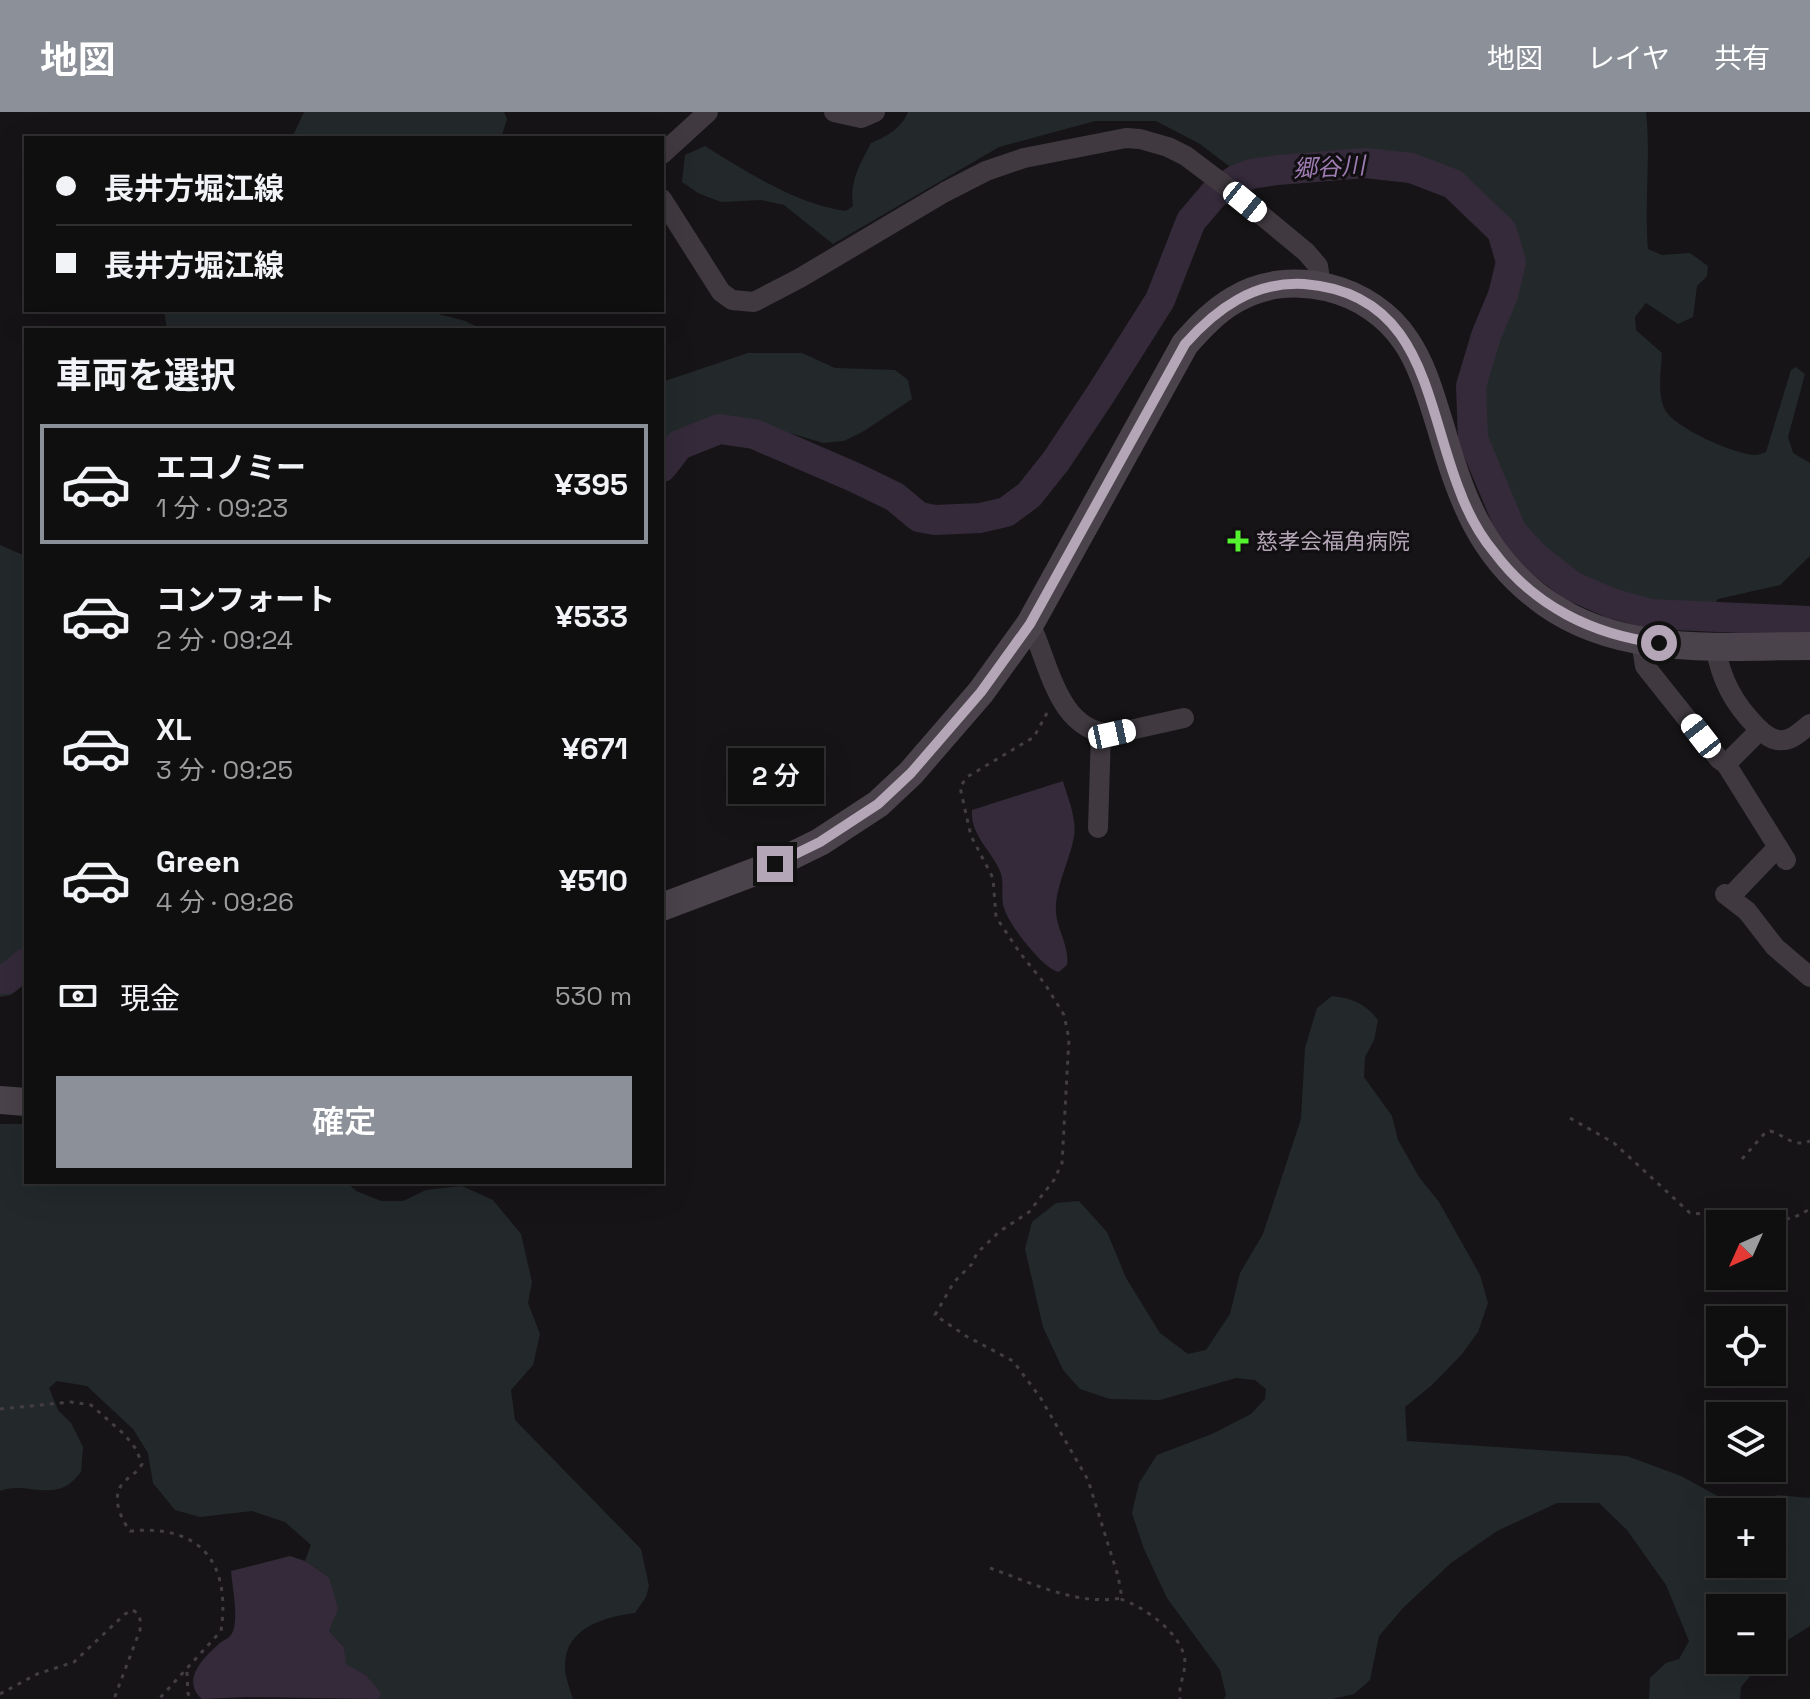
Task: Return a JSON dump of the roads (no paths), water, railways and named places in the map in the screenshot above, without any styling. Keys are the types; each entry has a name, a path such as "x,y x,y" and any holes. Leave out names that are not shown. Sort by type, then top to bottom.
{"main road":[{"path":"664,906 775,864 820,842 878,804 911,773 981,692 1030,624 1185,344 1215,313 1237,298 1276,286 1321,285 1355,297 1390,321 1406,340 1429,389 1459,489 1480,533 1511,572 1548,604 1593,628 1641,641 1715,646 1810,646"},
{"path":"0,1100 24,1102"}],"street":[{"path":"664,152 708,112"},
{"path":"834,112 861,118 875,112"},
{"path":"664,202 712,280 732,300 754,302 986,171 1024,158 1107,140 1140,139 1168,147 1231,190 1306,252 1318,266 1321,285"},
{"path":"1030,624 1065,709 1080,724 1112,734 1184,718"},
{"path":"1641,641 1645,666 1726,764 1782,854 1728,895 1747,911 1784,956 1810,977"},
{"path":"1715,646 1718,666 1731,697 1760,730 1778,741 1786,740 1810,724"},
{"path":"1726,764 1760,730"},
{"path":"1098,828 1101,733"}],"waterway":[{"name":"郷谷川","path":"664,464 679,445 719,429 754,434 856,478 895,497 919,517 935,520 980,518 1006,512 1029,495 1100,395 1160,300 1191,221 1214,194 1251,174 1278,170 1365,163 1411,168 1453,184 1502,231 1511,262 1503,295 1486,336 1471,386 1473,439 1512,532 1537,559 1572,586 1611,603 1650,614 1810,621"},
{"name":"郷谷川","path":"0,979 7,979 24,965"}],"place":[{"name":"慈孝会福角病院","path":"1238,541"}]}
